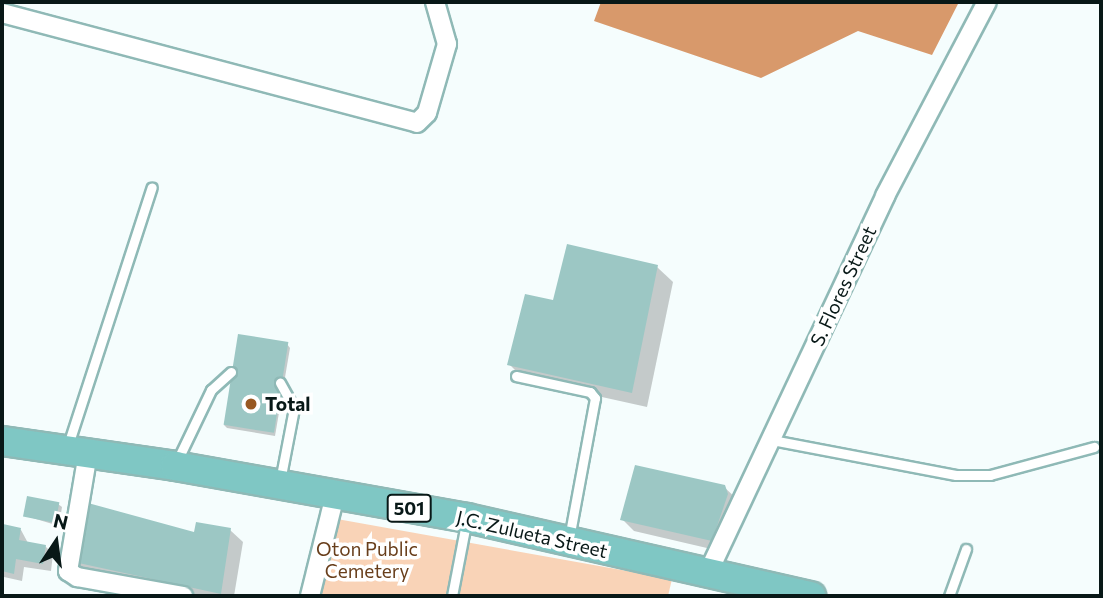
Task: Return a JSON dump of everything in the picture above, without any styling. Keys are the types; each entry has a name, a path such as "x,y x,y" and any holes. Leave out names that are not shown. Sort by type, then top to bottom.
{"main road":[{"name":"J.C. Zulueta Street","path":"2,441 175,466 279,487 467,518 707,575 811,596"}],"street":[{"path":"2,13 416,122 427,113 447,44 435,2"},
{"name":"S. Flores Street","path":"707,575 885,196 988,2"},
{"path":"77,451 68,571 77,577 183,596"},
{"path":"310,596 335,495"}],"lane":[{"path":"77,451 152,187"},
{"path":"175,466 211,390 231,372"},
{"path":"516,376 590,391 595,398 568,541"},
{"path":"279,487 294,408 280,383"},
{"path":"772,440 956,475 990,475 1094,447"},
{"path":"452,596 467,518"},
{"path":"949,596 966,549"}],"green space":[{"name":"Oton Public Cemetery","path":"337,519 672,579 668,596 320,596"}],"shaded area":[{"path":"601,2 959,2 932,55 858,31 761,78 594,21"}],"building":[{"path":"567,244 658,265 632,393 507,365 525,294 553,300"},
{"name":"Total","path":"238,334 288,342 274,433 224,425"},
{"path":"635,465 725,485 728,494 712,541 620,520"},
{"path":"27,496 59,502 55,523 23,517"},
{"path":"88,503 194,532 196,522 231,528 221,594 74,562"},
{"path":"3,524 21,528 19,540 46,545 43,564 16,559 14,574 2,571"}],"place":[{"name":"Total","path":"251,404"}]}
